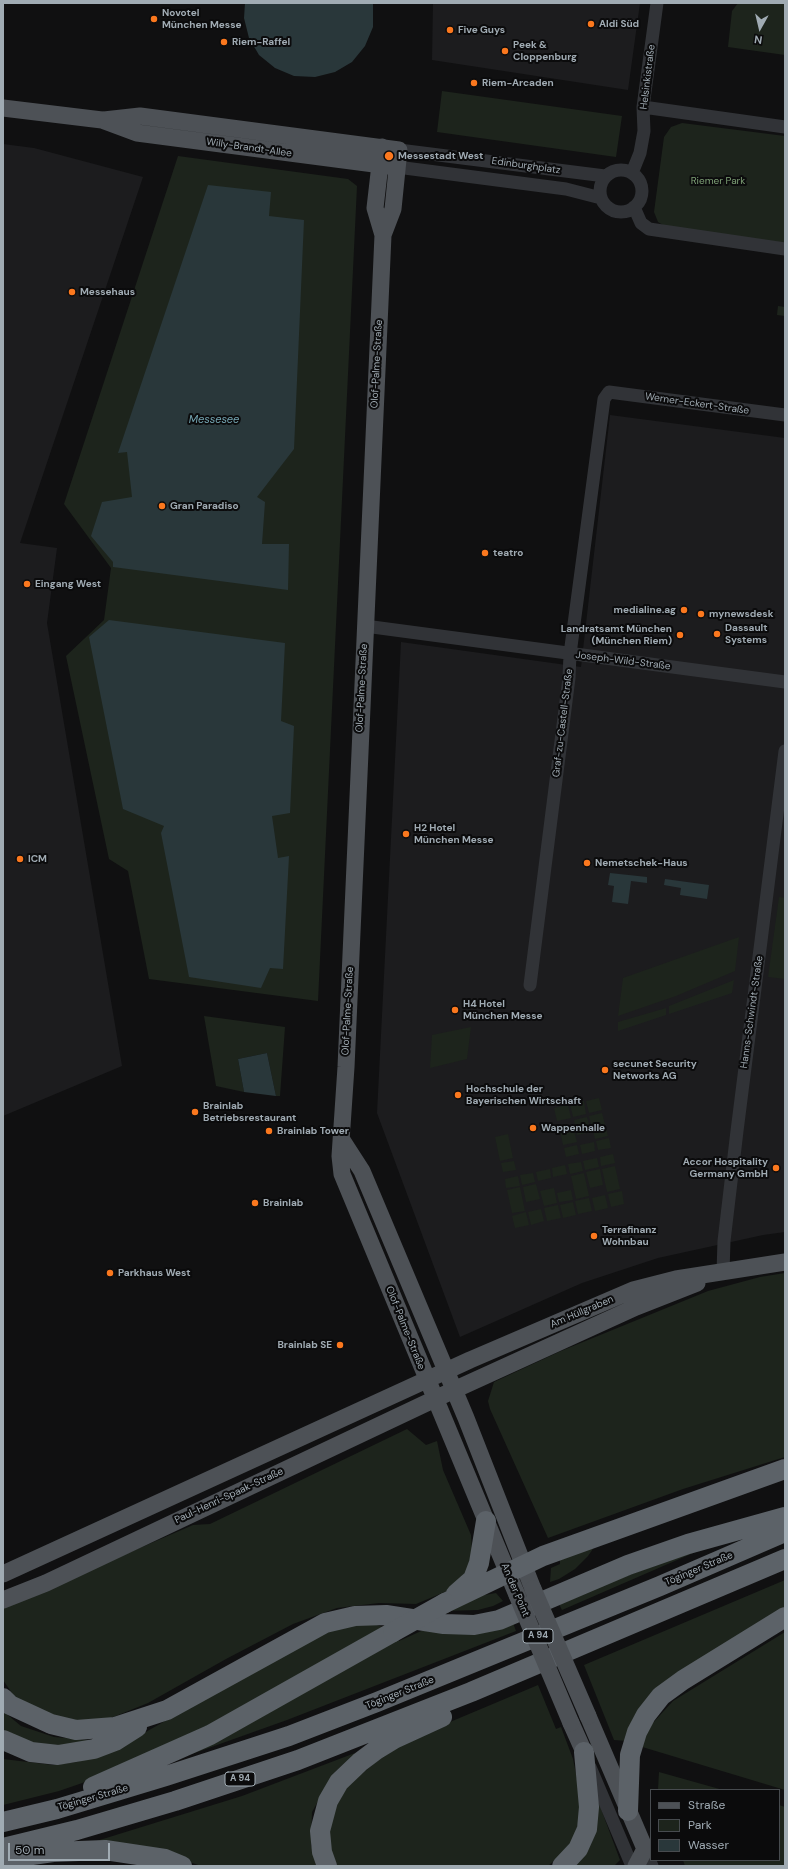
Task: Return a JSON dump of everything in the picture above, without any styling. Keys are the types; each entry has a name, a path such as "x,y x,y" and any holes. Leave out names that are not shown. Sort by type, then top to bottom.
{"highway":[{"path":"57,1809 96,1785 210,1735 445,1603 517,1570 543,1556 785,1469"},
{"path":"3,1750 58,1755 94,1749 115,1741 167,1710 325,1623 355,1616 386,1615 444,1624 466,1625 499,1620 628,1565 688,1544 785,1517"},
{"path":"445,1603 473,1578 479,1563 486,1521"},
{"name":"Töginger Straße","path":"3,1822 57,1809 166,1776 289,1736 660,1586 785,1532"},
{"name":"A 94","path":"3,1848 77,1830 189,1796 298,1760 471,1692 785,1559"},
{"path":"628,1811 630,1755 637,1732 646,1714 661,1696 683,1680 785,1617"},
{"path":"327,1866 322,1852 320,1831 328,1801 339,1782 360,1762 376,1750 394,1739 443,1716 471,1692"},
{"path":"3,1698 10,1705 26,1714 51,1724 76,1730 115,1727 167,1710"},
{"path":"3,1740 31,1752"},
{"path":"562,1866 578,1849 587,1829 589,1801 584,1752"},
{"path":"3,1859 53,1852 105,1850 165,1859 182,1866"}],"main road":[{"name":"Willy-Brandt-Allee","path":"3,108 102,120 140,116 399,150"},
{"name":"Willy-Brandt-Allee","path":"102,120 137,133 397,167"},
{"name":"Olof-Palme-Straße","path":"382,147 375,208 383,235"},
{"name":"Olof-Palme-Straße","path":"399,150 393,209 383,235 342,1140 340,1156 342,1174 426,1380"},
{"name":"Olof-Palme-Straße","path":"342,1140 362,1171 446,1371"},
{"name":"Am Hüllgraben","path":"446,1371 633,1290 676,1279 785,1262"},
{"name":"Am Hüllgraben","path":"454,1390 636,1307 723,1272"},
{"path":"3,1574 446,1371"},
{"name":"An der Point","path":"446,1371 517,1570 517,1595 584,1752"},
{"name":"An der Point","path":"426,1380 486,1521 517,1570 533,1589 645,1850"},
{"name":"Paul-Henri-Spaak-Straße","path":"3,1600 46,1583 454,1390"},
{"path":"117,1522 128,1544"},
{"path":"636,1866 645,1850"}],"street":[{"name":"Helsinkistraße","path":"632,173 640,153 644,131 643,107 657,3"},
{"path":"643,107 785,127"},
{"name":"Edinburghplatz","path":"399,150 605,176"},
{"name":"Edinburghplatz","path":"397,167 566,189 601,198"},
{"path":"616,170 632,173 640,182 642,191 640,200 634,207 625,211 614,211 609,208 601,198 600,186 605,176 616,170"},
{"path":"634,207 641,223 649,229 785,249"},
{"name":"Werner-Eckert-Straße","path":"610,392 785,415"},
{"name":"Graf-zu-Castell-Straße","path":"530,985 569,678 570,654 604,398 610,392"},
{"name":"Joseph-Wild-Straße","path":"365,626 785,682"},
{"name":"Hanns-Schwindt-Straße","path":"723,1272 724,1241 737,1131 785,752"},
{"name":"An der Point","path":"584,1752 632,1866"},
{"name":"An der Point","path":"645,1850 652,1866"}],"shaded area":[{"path":"433,3 640,3 628,90 432,60"},
{"path":"3,144 34,148 143,177 20,543 57,548 47,623 122,1066 3,1116"},
{"path":"610,415 785,438 785,1232 763,1235 658,1258 582,1283 460,1337 377,1113 401,642 581,667"}],"green space":[{"path":"738,3 785,3 785,55 728,47 732,11"},
{"path":"442,91 622,116 616,157 437,132"},
{"name":"Riemer Park","path":"682,123 785,136 785,243 668,228 658,222 654,212 664,137 671,127"},
{"path":"178,156 348,179 357,186 318,1001 149,979 128,871 109,859 66,656 104,620 111,568 64,504"},
{"path":"778,306 785,307 785,316 777,315"},
{"path":"779,897 785,898 785,979 768,977"},
{"path":"739,937 735,971 676,996 618,1016 623,978"},
{"path":"734,980 732,993 669,1014 669,1006"},
{"path":"666,1008 666,1015 618,1031 618,1022"},
{"path":"204,1016 285,1027 280,1096 276,1096 267,1053 238,1059 244,1092 216,1086"},
{"path":"471,1027 467,1059 430,1068 432,1035"},
{"path":"599,1098 602,1110 589,1113 586,1101"},
{"path":"584,1101 586,1114 573,1117 570,1104"},
{"path":"568,1105 571,1118 557,1121 554,1108"},
{"path":"602,1113 608,1136 595,1139 589,1116"},
{"path":"587,1117 591,1132 577,1135 574,1120"},
{"path":"573,1127 577,1142 563,1145 560,1130"},
{"path":"508,1134 513,1158 500,1161 495,1137"},
{"path":"609,1138 611,1148 598,1150 596,1141"},
{"path":"594,1142 595,1151 582,1154 580,1145"},
{"path":"577,1145 579,1154 566,1157 564,1148"},
{"path":"613,1154 615,1163 601,1166 600,1157"},
{"path":"597,1158 599,1167 585,1170 583,1161"},
{"path":"514,1161 516,1170 503,1172 501,1163"},
{"path":"581,1162 583,1171 570,1174 568,1164"},
{"path":"565,1165 567,1174 553,1177 552,1168"},
{"path":"615,1166 620,1189 607,1192 602,1169"},
{"path":"550,1169 551,1178 538,1181 536,1172"},
{"path":"600,1169 603,1185 590,1188 586,1172"},
{"path":"533,1173 535,1182 522,1185 520,1175"},
{"path":"584,1173 589,1196 576,1199 571,1176"},
{"path":"518,1176 520,1186 506,1188 505,1179"},
{"path":"536,1184 540,1199 526,1202 523,1187"},
{"path":"520,1187 525,1211 512,1213 507,1190"},
{"path":"554,1188 557,1203 544,1206 540,1191"},
{"path":"571,1190 573,1200 559,1202 557,1193"},
{"path":"622,1191 624,1204 611,1207 608,1194"},
{"path":"605,1195 608,1208 595,1211 592,1198"},
{"path":"589,1198 592,1211 578,1214 575,1201"},
{"path":"573,1202 576,1215 563,1218 560,1205"},
{"path":"558,1205 561,1218 547,1221 544,1208"},
{"path":"541,1209 544,1221 531,1225 528,1212"},
{"path":"526,1212 529,1225 515,1228 512,1216"},
{"path":"785,1273 785,1457 683,1489 548,1538 490,1409 488,1401 494,1382 561,1351 708,1291 760,1277"},
{"path":"407,1429 426,1445 437,1441 443,1470 471,1535 472,1553 468,1569 452,1589 416,1604 379,1603 337,1608 293,1624 226,1659 148,1703 101,1722 57,1720 14,1696 3,1680 3,1607 193,1525 210,1524"},
{"path":"730,1537 562,1610 558,1602"},
{"path":"595,1546 588,1556 575,1569 559,1579 550,1582 551,1568 560,1564 560,1558"},
{"path":"785,1580 785,1608 685,1670 627,1741 614,1740 584,1665"},
{"path":"496,1593 503,1601 493,1606 478,1610 444,1611 473,1597"},
{"path":"367,1622 383,1627 241,1709 117,1771 59,1791 3,1805 3,1759 53,1765 77,1762 95,1756 121,1746 322,1632"},
{"path":"513,1623 516,1631 287,1720 189,1755 396,1637 399,1641 428,1628 452,1634 482,1632"},
{"path":"785,1632 785,1790 639,1746 651,1725 673,1701"},
{"path":"538,1685 556,1729 561,1727 573,1759 582,1804 574,1843 548,1866 334,1866 329,1840 329,1812 347,1786 376,1762 404,1743"},
{"path":"3,1711 21,1726 54,1737 90,1740 68,1747 31,1744 3,1730"},
{"path":"355,1753 334,1773 312,1812 311,1845 318,1866 201,1866 178,1858 90,1843 242,1796"},
{"path":"659,1772 719,1789 658,1789"},
{"path":"597,1798 620,1860 614,1866 572,1866"},
{"path":"780,1805 785,1807 785,1866 685,1866 683,1861 780,1861"}],"water":[{"path":"245,3 373,3 373,27 365,46 352,62 335,72 315,77 294,76 275,68 259,55 249,38 244,18"},
{"name":"Messesee","path":"208,185 271,192 269,216 304,220 294,449 257,497 265,502 262,544 289,544 288,590 113,567 113,562 91,536 102,502 132,497 127,452 118,453"},
{"path":"109,620 285,643 281,721 294,726 290,813 272,816 278,858 289,856 283,969 270,968 261,988 189,977 161,833 164,826 123,809 89,637"},
{"path":"610,873 647,877 647,883 631,881 628,904 612,902 614,886 608,885"},
{"path":"665,879 709,885 707,899 680,895 681,888 664,885"},
{"path":"267,1053 276,1096 244,1092 238,1059"}],"place":[{"name":"Novotel München Messe","path":"154,19"},
{"name":"Aldi Süd","path":"591,24"},
{"name":"Five Guys","path":"450,30"},
{"name":"Riem-Raffel","path":"224,42"},
{"name":"Peek & Cloppenburg","path":"505,51"},
{"name":"Riem-Arcaden","path":"474,83"},
{"name":"Messestadt West","path":"389,156"},
{"name":"Messehaus","path":"72,292"},
{"name":"Gran Paradiso","path":"162,506"},
{"name":"teatro","path":"485,553"},
{"name":"Eingang West","path":"27,584"},
{"name":"medialine.ag","path":"684,610"},
{"name":"mynewsdesk","path":"701,614"},
{"name":"Dassault Systems","path":"717,634"},
{"name":"Landratsamt München (München Riem)","path":"680,635"},
{"name":"H2 Hotel München Messe","path":"406,834"},
{"name":"ICM","path":"20,859"},
{"name":"Nemetschek-Haus","path":"587,863"},
{"name":"H4 Hotel München Messe","path":"455,1010"},
{"name":"secunet Security Networks AG","path":"605,1070"},
{"name":"Hochschule der Bayerischen Wirtschaft","path":"458,1095"},
{"name":"Brainlab Betriebsrestaurant","path":"195,1112"},
{"name":"Wappenhalle","path":"533,1128"},
{"name":"Brainlab Tower","path":"269,1131"},
{"name":"Accor Hospitality Germany GmbH","path":"776,1168"},
{"name":"Brainlab","path":"255,1203"},
{"name":"Terrafinanz Wohnbau","path":"594,1236"},
{"name":"Parkhaus West","path":"110,1273"},
{"name":"Brainlab SE","path":"340,1345"}]}
